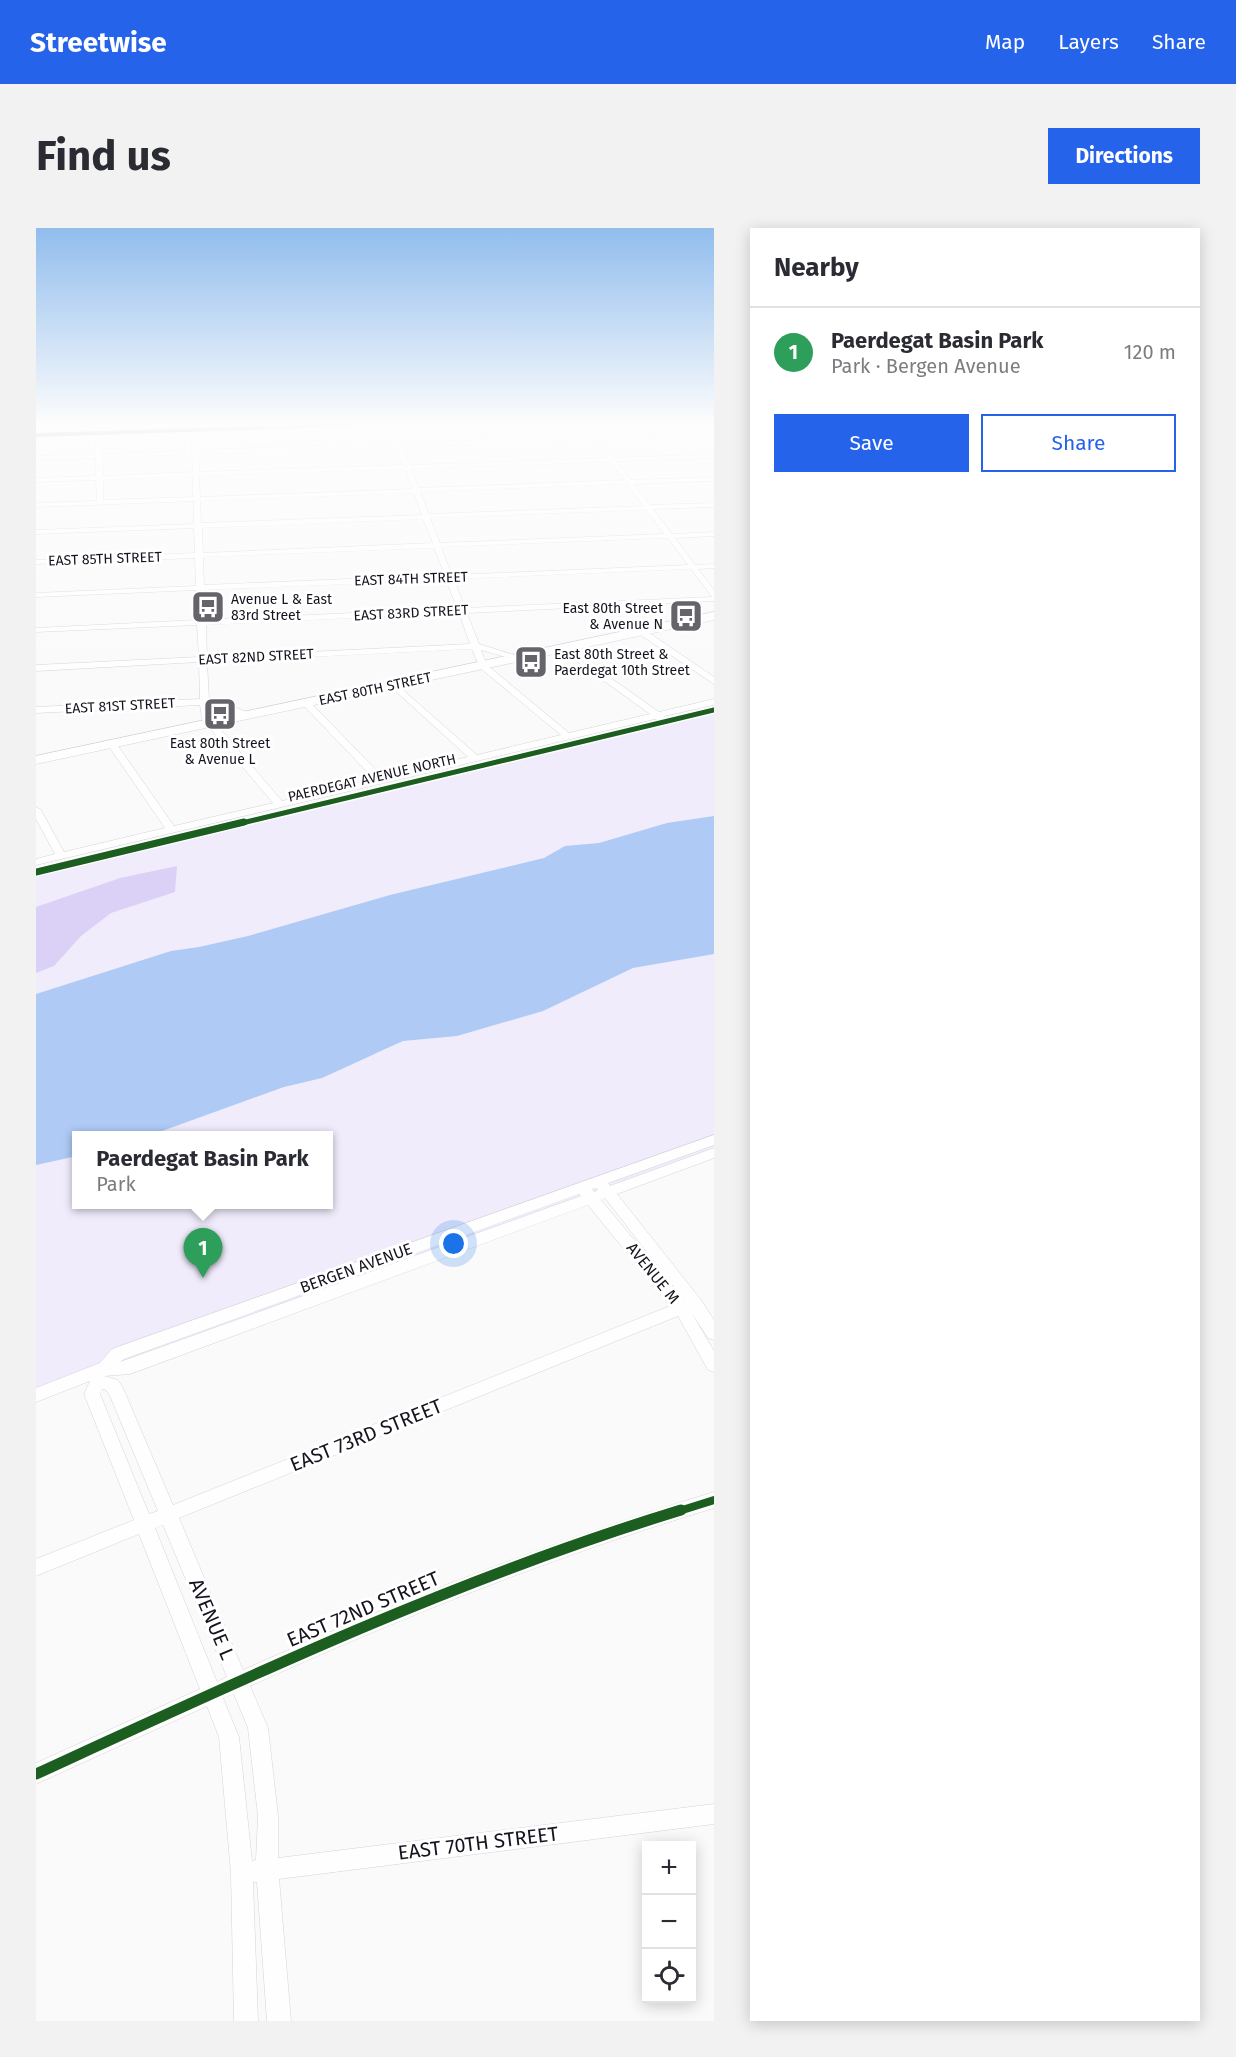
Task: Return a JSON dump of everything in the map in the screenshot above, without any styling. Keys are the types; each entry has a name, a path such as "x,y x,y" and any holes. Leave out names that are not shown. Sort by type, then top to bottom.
{"street":[{"path":"196,506 205,717 279,804"},
{"path":"423,506 483,666 567,736"},
{"path":"36,532 699,506"},
{"path":"649,508 714,597"},
{"name":"EAST 85TH STREET","path":"36,562 714,534"},
{"name":"EAST 84TH STREET","path":"36,595 714,566"},
{"name":"EAST 83RD STREET","path":"36,630 714,597"},
{"name":"EAST 80TH STREET","path":"36,760 714,616"},
{"path":"642,632 714,681"},
{"path":"476,646 520,658"},
{"name":"EAST 82ND STREET","path":"36,668 476,646"},
{"path":"564,648 662,718"},
{"path":"394,685 475,758"},
{"path":"204,702 217,703 249,715"},
{"name":"EAST 81ST STREET","path":"36,710 204,702"},
{"name":"PAERDEGAT AVENUE NORTH","path":"36,862 567,736 662,718 714,702"},
{"path":"306,704 380,780"},
{"path":"113,745 171,829"},
{"path":"36,810 61,856"},
{"name":"BERGEN AVENUE","path":"603,1186 714,1140"},
{"name":"BERGEN AVENUE","path":"36,1395 99,1374 124,1369 586,1192 714,1153"},
{"name":"AVENUE M","path":"603,1186 689,1306 714,1365"},
{"name":"AVENUE M","path":"586,1192 714,1334"},
{"name":"EAST 73RD STREET","path":"36,1568 689,1306"},
{"name":"AVENUE L","path":"246,2021 242,1873 229,1737 142,1525 92,1394 99,1374 112,1385 117,1394 258,1728 268,1816 267,1869 279,2021"},
{"name":"EAST 72ND STREET","path":"36,1774 402,1609 503,1569 599,1535 714,1500"},
{"name":"EAST 70TH STREET","path":"242,1873 714,1814"}],"shaded area":[{"path":"714,712 714,817 36,998 36,875"},
{"path":"177,866 175,892 111,913 81,936 54,966 36,973 36,907 120,878"},
{"path":"714,951 714,1152 36,1400 36,1156 72,1145 72,1209 333,1209 333,1131 117,1131 378,1053 403,1041 421,1039 590,988 633,968"}],"water":[{"path":"714,816 714,954 633,968 543,1011 457,1036 403,1041 322,1078 284,1087 162,1131 72,1131 72,1157 36,1165 36,994 171,951 248,936 390,895 544,858 565,846 599,843 667,823"}],"cycle path":[{"path":"36,872 714,710"},
{"path":"36,1774 286,1660 454,1589 540,1556 714,1500"}],"place":[{"name":"Avenue L & East 83rd Street","path":"208,607"},
{"name":"East 80th Street & Avenue N","path":"686,616"},
{"name":"East 80th Street & Paerdegat 10th Street","path":"531,662"},
{"name":"East 80th Street & Avenue L","path":"220,714"},
{"name":"Paerdegat Basin Park","path":"203,1278"}]}
